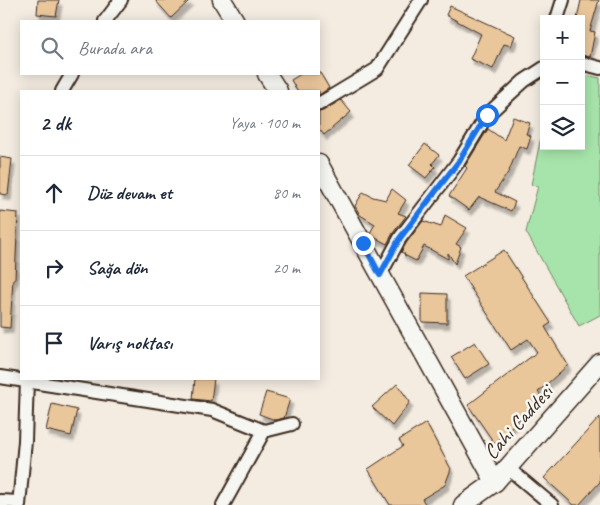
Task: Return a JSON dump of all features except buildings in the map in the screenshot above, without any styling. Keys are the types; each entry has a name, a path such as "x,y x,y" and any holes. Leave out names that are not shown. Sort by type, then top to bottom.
{"street":[{"path":"106,20 121,0"},
{"path":"320,103 377,70 421,0"},
{"path":"558,15 563,0"},
{"path":"226,2 235,20"},
{"path":"585,64 600,68"},
{"path":"380,275 400,238 459,161 487,115 524,81 540,69"},
{"path":"63,90 71,75"},
{"path":"268,75 277,90"},
{"path":"320,166 495,482"},
{"name":"Cahi Caddesi","path":"463,505 495,482 600,364"},
{"path":"0,377 20,379"},
{"path":"0,501 19,504 25,441 26,380 212,410 264,431 292,424"},
{"path":"224,505 264,431"},
{"path":"508,468 552,505"}],"green space":[{"path":"585,75 600,78 600,315 579,326 526,232 538,186 531,185 540,141 540,150 585,150"}],"route":[{"path":"363,243 380,275 400,238 459,161 487,115"}]}
